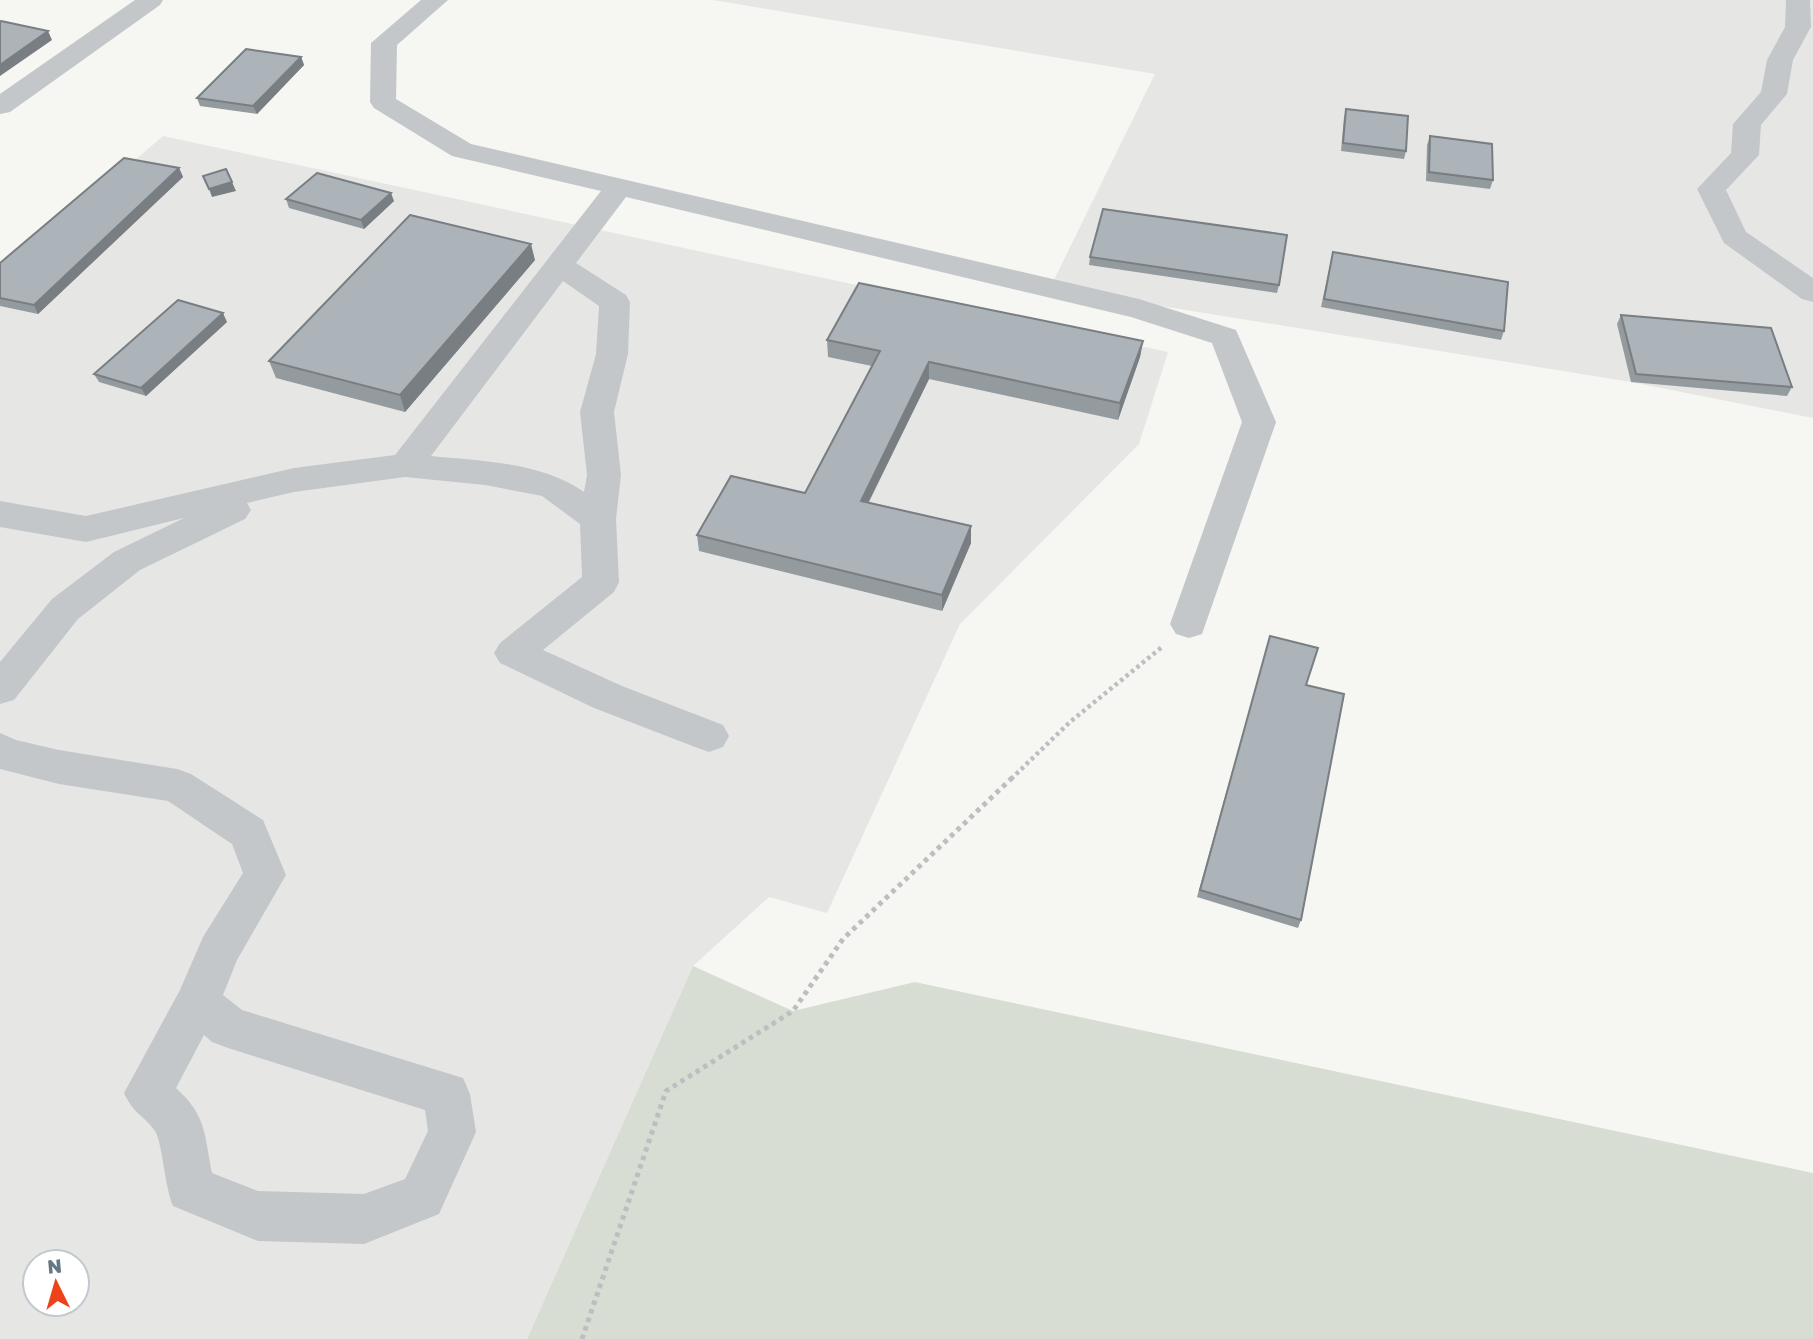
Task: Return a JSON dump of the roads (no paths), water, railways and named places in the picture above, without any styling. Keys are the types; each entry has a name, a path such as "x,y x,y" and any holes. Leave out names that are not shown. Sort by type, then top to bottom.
{"street":[{"path":"0,106 151,0"},
{"path":"436,0 384,43 383,102 462,149 1139,309 1225,337 1259,422 1189,624"},
{"path":"1798,0 1798,27 1780,60 1774,94 1746,124 1745,155 1711,189 1734,237 1813,292"},
{"path":"405,465 619,187"},
{"path":"559,265 615,302 612,354 597,412 604,475 598,519 601,582 513,653 608,696 709,737"},
{"path":"0,514 86,529 294,480 405,465 485,473 552,486 598,519"},
{"path":"0,689 65,609 127,561 294,480"},
{"path":"0,749 0,753 60,767 177,786 248,833 265,875 219,951 198,1002 148,1093 178,1121 190,1189 258,1216 364,1219 422,1197 452,1132 446,1094 228,1027 198,1002"}]}
